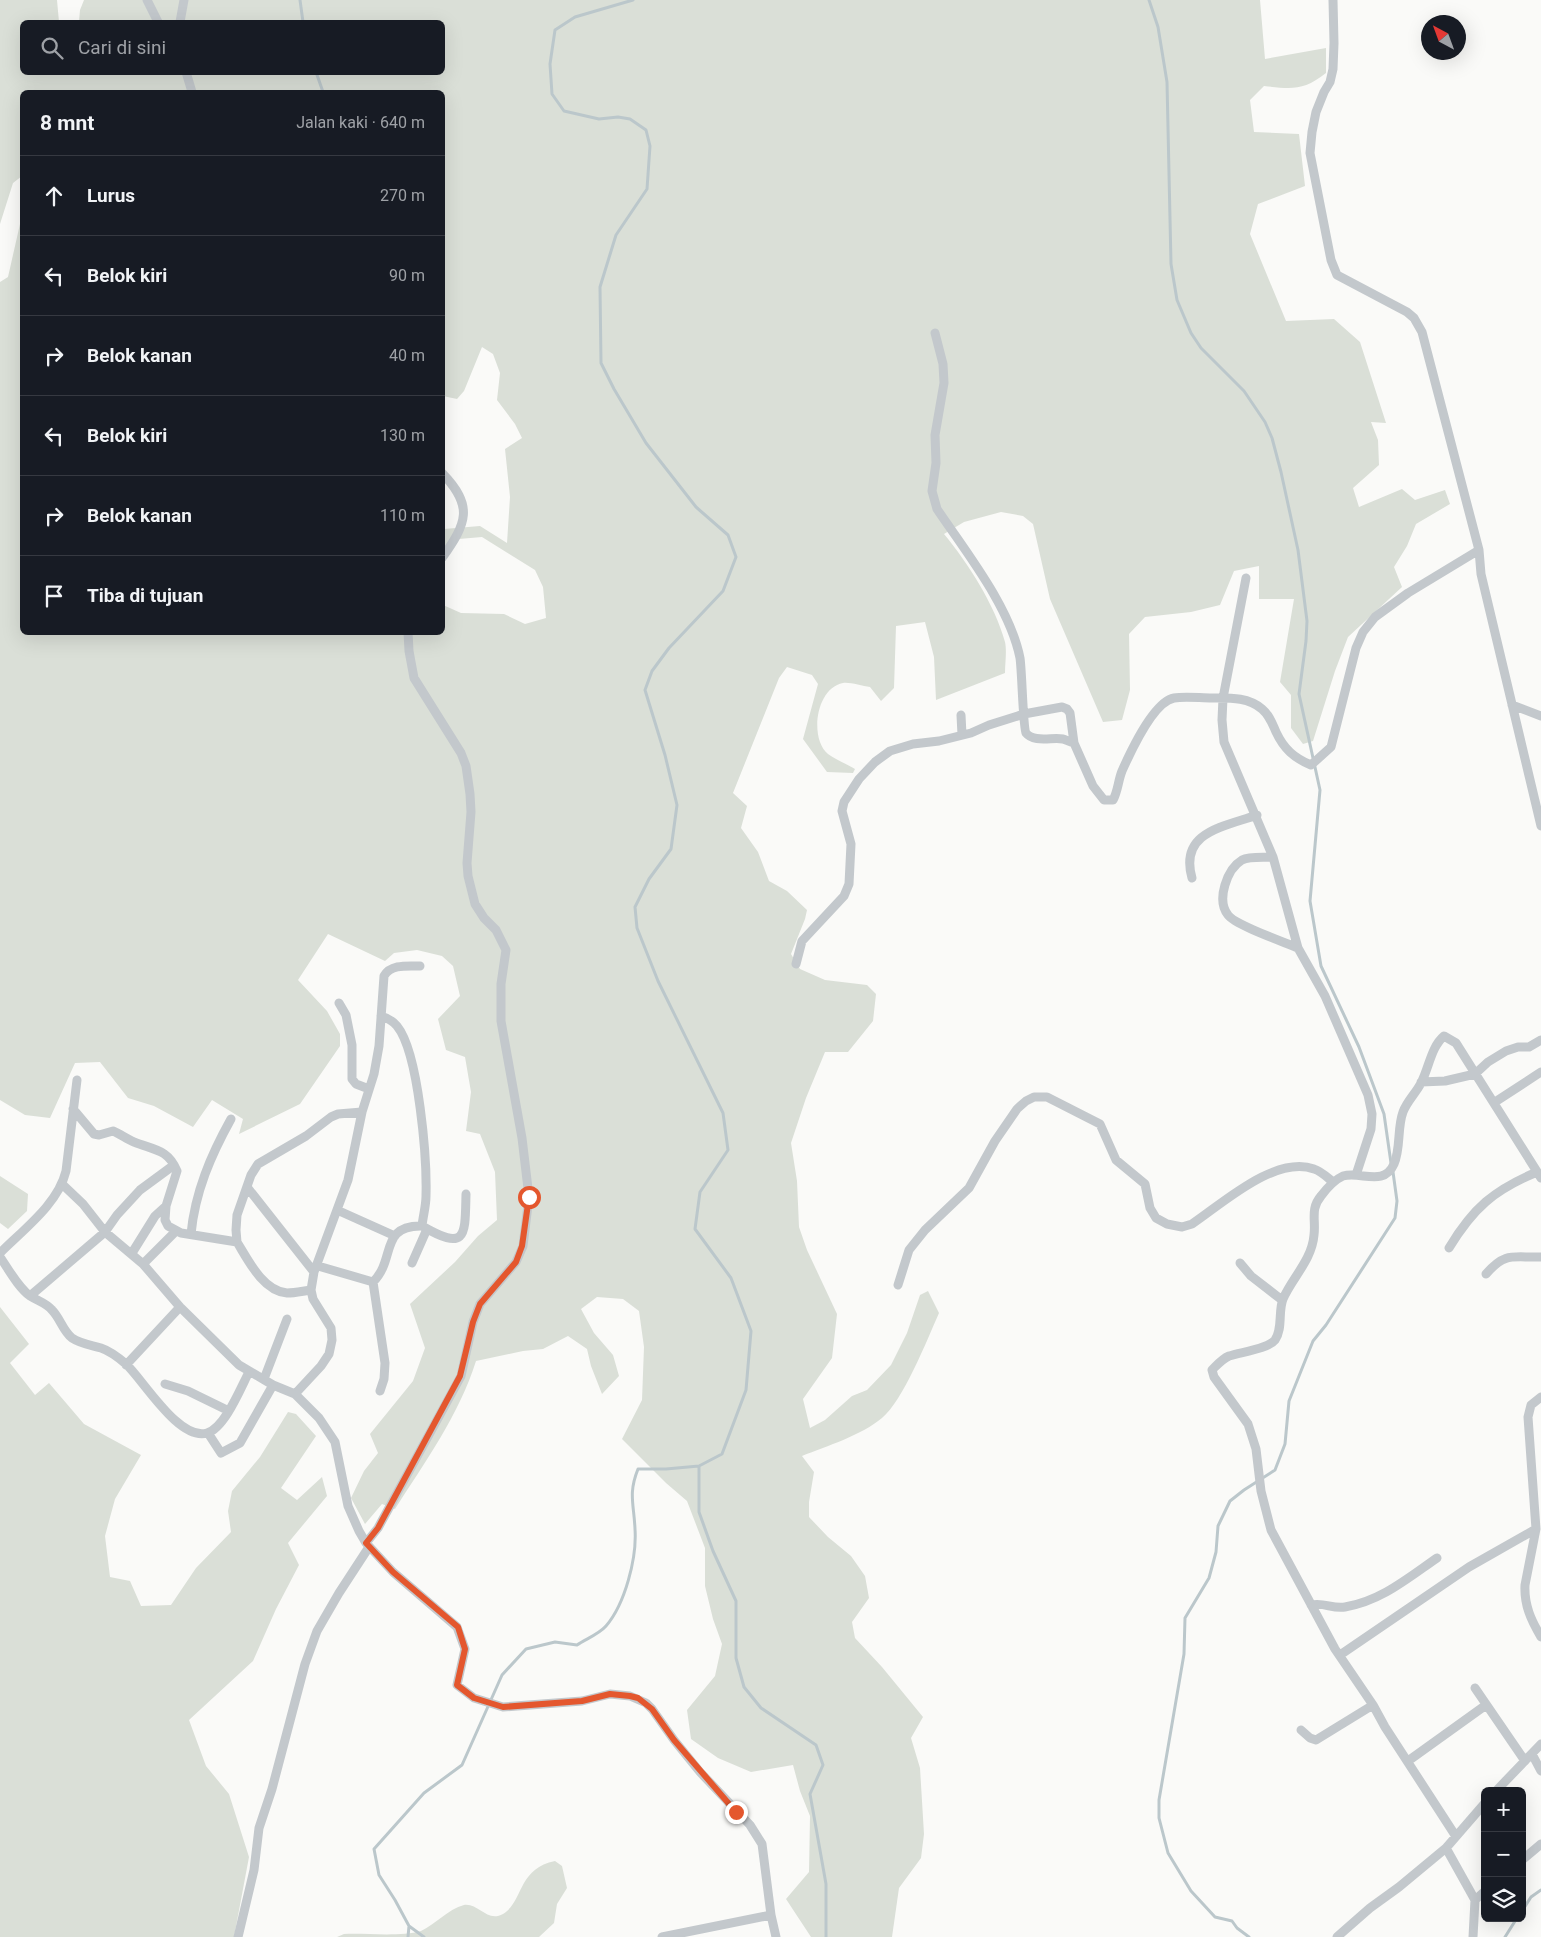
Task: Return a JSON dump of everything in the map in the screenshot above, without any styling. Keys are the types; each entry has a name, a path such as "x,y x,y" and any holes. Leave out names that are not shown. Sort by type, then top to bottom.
{"street":[{"path":"147,0 157,20"},
{"path":"180,20 184,0"},
{"path":"1333,0 1333,69 1330,82 1316,112 1310,153 1334,269 1342,278 1407,312 1419,324 1479,550 1481,574 1541,826"},
{"path":"187,75 191,90"},
{"path":"935,333 943,364 944,383 935,435 936,463 932,491 934,501 937,509 985,581 1016,640 1022,682 1025,732 1030,736 1062,739 1074,744"},
{"path":"445,477 462,498 464,512 460,530 445,553"},
{"path":"796,964 802,941 844,896 849,884 851,844 842,811 844,802 859,779 875,762 890,751 912,744 939,741 962,735 1024,714 1062,708 1067,709 1070,712 1074,744 1093,786 1104,800 1113,800 1119,787 1121,773 1150,716 1158,708 1172,698 1223,698 1250,700 1262,709 1269,716 1284,747 1294,757 1311,765 1330,748 1350,669 1363,632 1375,617 1401,598 1479,550"},
{"path":"1246,578 1223,698 1224,742 1257,815 1273,857 1298,948 1325,996 1368,1095 1372,1114 1371,1129 1356,1175"},
{"path":"238,1937 254,1870 259,1828 272,1789 305,1664 321,1624 378,1528 460,1376 473,1322 480,1304 516,1262 522,1246 529,1197 519,1119 501,1021 501,984 506,950 496,930 484,918 476,904 468,876 470,812 466,766 461,753 414,678 408,651 408,635"},
{"path":"1512,704 1541,716"},
{"path":"961,716 962,735"},
{"path":"1192,878 1188,865 1191,853 1202,836 1257,815"},
{"path":"1273,857 1244,859 1235,866 1226,880 1223,902 1228,915 1239,923 1298,948"},
{"path":"295,1394 321,1366 329,1354 332,1340 331,1328 314,1299 311,1290 316,1269 354,1159 362,1112 374,1074 379,1046 384,976 388,970 393,968 420,966"},
{"path":"339,1002 346,1015 352,1046 352,1079 356,1084 369,1088"},
{"path":"381,1016 392,1020 408,1047 422,1124 426,1196 424,1228 412,1263"},
{"path":"1449,1248 1460,1231 1482,1206 1510,1184 1539,1175 1495,1102 1456,1043 1444,1036 1438,1041 1421,1082 1403,1112 1394,1164 1387,1173 1380,1177 1344,1176 1333,1182 1314,1205 1315,1235 1309,1256 1282,1300 1278,1334 1274,1341 1267,1345 1227,1357 1212,1370 1214,1378 1248,1424 1256,1449 1261,1491 1271,1530 1310,1605 1455,1836"},
{"path":"1421,1082 1445,1081 1476,1074 1488,1062 1506,1051 1518,1047 1529,1047 1541,1040"},
{"path":"1495,1102 1541,1072"},
{"path":"0,1253 47,1205 62,1184 77,1080"},
{"path":"898,1285 909,1250 925,1230 969,1188 995,1141 1017,1109 1034,1097 1047,1097 1100,1124 1116,1160 1145,1184 1150,1208 1156,1218 1167,1224 1182,1227 1192,1224 1253,1181 1278,1171 1297,1167 1315,1169 1333,1182"},
{"path":"73,1109 94,1134 98,1135 113,1131 135,1143 162,1152 174,1165 177,1171 166,1206 165,1220 168,1226 176,1232 237,1242"},
{"path":"311,1290 287,1293 275,1289 266,1283 249,1262 237,1242 237,1215 251,1175 258,1164 306,1136 331,1117 338,1114 362,1112"},
{"path":"191,1234 195,1202 200,1186 215,1147 231,1119"},
{"path":"30,1296 105,1232 130,1200 174,1165"},
{"path":"62,1184 83,1204 105,1232 132,1253 180,1307 239,1365 273,1385 295,1394 319,1418 335,1442 348,1506 359,1531 368,1545 393,1572 458,1627 465,1649 457,1685 474,1698 496,1706 524,1707 577,1701 610,1694 630,1696 646,1703 652,1709 700,1772 750,1825 762,1844 771,1915 776,1937"},
{"path":"247,1187 316,1269 373,1282"},
{"path":"380,1391 384,1379 385,1363 373,1282 383,1266 395,1236 400,1230 408,1226 424,1228 450,1240 458,1238 463,1233 467,1221 466,1194"},
{"path":"132,1253 155,1216 166,1206"},
{"path":"337,1210 395,1236"},
{"path":"142,1264 176,1232"},
{"path":"1486,1274 1500,1260 1512,1256 1541,1257"},
{"path":"0,1257 30,1296 48,1305 71,1337 103,1349 126,1365 179,1423 191,1432 208,1433 216,1428 229,1411 249,1372"},
{"path":"1240,1263 1251,1276 1282,1300"},
{"path":"126,1365 180,1307"},
{"path":"264,1379 287,1319"},
{"path":"165,1384 188,1391 229,1411"},
{"path":"208,1433 221,1453 238,1445 273,1385"},
{"path":"1541,1397 1531,1404 1528,1417 1536,1529 1524,1594 1530,1618 1541,1637"},
{"path":"1340,1655 1469,1567 1536,1529"},
{"path":"1310,1605 1323,1603 1334,1607 1344,1607 1370,1601 1387,1593 1438,1558"},
{"path":"1475,1688 1486,1705 1541,1771"},
{"path":"1301,1730 1310,1738 1316,1740 1373,1705"},
{"path":"1408,1762 1486,1705"},
{"path":"1500,1787 1541,1744"},
{"path":"1337,1937 1370,1908 1446,1848 1481,1807"},
{"path":"1526,1857 1541,1844"},
{"path":"1446,1848 1475,1900 1473,1937"},
{"path":"1475,1900 1481,1895"},
{"path":"662,1937 771,1915"}],"shaded area":[{"path":"0,0 57,0 59,20 20,20 20,75 445,75 445,20 79,20 80,10 84,0 1260,0 1265,59 1326,48 1326,73 1318,79 1304,86 1290,88 1264,86 1250,100 1254,132 1299,134 1305,186 1258,204 1250,234 1286,321 1334,319 1360,342 1386,423 1371,422 1378,440 1379,465 1353,488 1359,507 1402,489 1415,500 1445,490 1450,504 1416,524 1407,546 1394,567 1402,587 1348,637 1313,741 1303,744 1291,728 1291,695 1280,682 1294,599 1259,599 1259,566 1234,571 1220,605 1191,612 1145,617 1129,634 1130,690 1122,720 1103,722 1050,599 1033,524 1023,516 1001,512 964,522 944,534 980,585 995,614 1005,642 1005,673 936,700 934,657 925,622 896,626 894,688 881,701 870,687 843,683 834,687 821,703 817,726 822,747 831,756 855,769 853,773 827,772 803,739 818,684 812,675 787,667 779,678 733,793 747,806 741,828 758,852 769,881 787,891 807,910 791,954 800,969 825,980 867,985 876,994 873,1021 848,1052 825,1052 806,1098 791,1143 797,1181 799,1227 807,1250 837,1314 832,1358 803,1399 810,1428 825,1420 852,1396 867,1390 891,1365 907,1333 920,1295 928,1291 939,1313 914,1369 890,1410 865,1430 802,1456 814,1472 809,1502 809,1517 828,1537 851,1556 865,1576 869,1598 852,1622 855,1638 882,1667 923,1717 911,1738 920,1768 924,1834 921,1858 899,1888 892,1937 811,1937 786,1899 809,1872 810,1816 800,1791 793,1765 751,1772 718,1758 691,1739 687,1710 715,1676 722,1644 713,1619 705,1586 705,1548 687,1501 622,1439 642,1400 644,1347 639,1311 623,1299 597,1297 581,1309 594,1333 613,1355 619,1376 602,1394 591,1366 587,1349 568,1336 543,1349 523,1351 476,1361 451,1419 395,1509 382,1504 365,1524 351,1498 364,1471 378,1453 370,1434 413,1381 425,1348 410,1304 455,1262 478,1236 497,1220 495,1172 480,1134 466,1131 471,1092 465,1057 446,1050 438,1019 460,996 453,966 442,956 417,950 394,953 385,961 328,934 298,980 327,1011 340,1034 340,1046 300,1104 239,1134 243,1119 212,1100 193,1127 154,1106 128,1098 100,1062 75,1063 50,1118 25,1115 0,1100 0,282 8,277 20,224 20,635 445,635 445,606 461,613 504,614 525,624 546,618 543,587 535,570 482,537 459,539 445,561 445,529 480,526 507,543 510,497 505,449 522,438 515,424 497,400 500,373 493,354 482,347 464,391 457,399 445,396 445,90 20,90 20,178 13,183 0,224"},
{"path":"0,1176 28,1194 27,1211 8,1229 0,1223"},
{"path":"0,1307 29,1344 10,1363 35,1395 49,1383 84,1424 141,1455 115,1499 105,1536 110,1577 130,1581 141,1606 171,1605 196,1568 231,1532 228,1511 232,1491 260,1457 288,1412 296,1414 316,1436 281,1488 297,1500 322,1477 327,1496 288,1543 299,1565 276,1609 253,1661 189,1720 206,1766 229,1794 249,1857 234,1937 0,1937"},
{"path":"555,1861 562,1866 567,1888 557,1904 554,1923 539,1937 337,1937 344,1934 393,1934 421,1931 464,1905 469,1905 492,1916 503,1914 515,1901 527,1878 543,1865"}],"waterway":[{"path":"300,0 303,20"},
{"path":"424,1937 409,1926 379,1875 374,1849 424,1793 462,1765 502,1675 526,1649 555,1642 577,1645 606,1626 619,1606 632,1567 635,1541 632,1492 638,1469 699,1466 722,1454 746,1390 751,1331 731,1278 695,1229 700,1192 728,1150 723,1113 658,981 637,928 635,907 649,879 671,849 677,805 665,755 645,690 652,671 669,648 723,591 736,557 728,535 696,507 646,443 601,363 600,287 616,235 647,189 650,146 646,130 630,119 618,117 599,119 564,111 552,94 550,64 555,30 575,17 633,0"},
{"path":"1149,0 1158,27 1167,82 1171,264 1177,300 1191,333 1201,348 1244,391 1265,422 1272,438 1281,472 1298,550 1307,621 1299,694 1320,790 1310,901 1321,966 1359,1047 1384,1114 1391,1163"},
{"path":"317,75 322,90"},
{"path":"1249,1937 1237,1928 1232,1921 1215,1917 1191,1891 1168,1853 1159,1818 1159,1800 1184,1654 1185,1618 1209,1578 1216,1552 1218,1526 1230,1501 1275,1470 1285,1444 1289,1401 1313,1341 1326,1325 1395,1218 1397,1201 1393,1172"},
{"path":"699,1466 699,1512 713,1551 736,1601 736,1658 744,1687 761,1708 816,1745 823,1765 810,1794 826,1884 826,1937"},
{"path":"1526,1905 1531,1897 1541,1890"},
{"path":"1505,1937 1514,1922"},
{"path":"408,1937 409,1926"}],"route":[{"path":"529,1197 526,1227 516,1262 480,1304 473,1322 460,1376 450,1397 422,1444 378,1528 366,1543 393,1572 458,1627 465,1649 457,1685 474,1698 503,1707 524,1707 582,1701 610,1694 638,1698 652,1709 700,1772 736,1812"}]}
